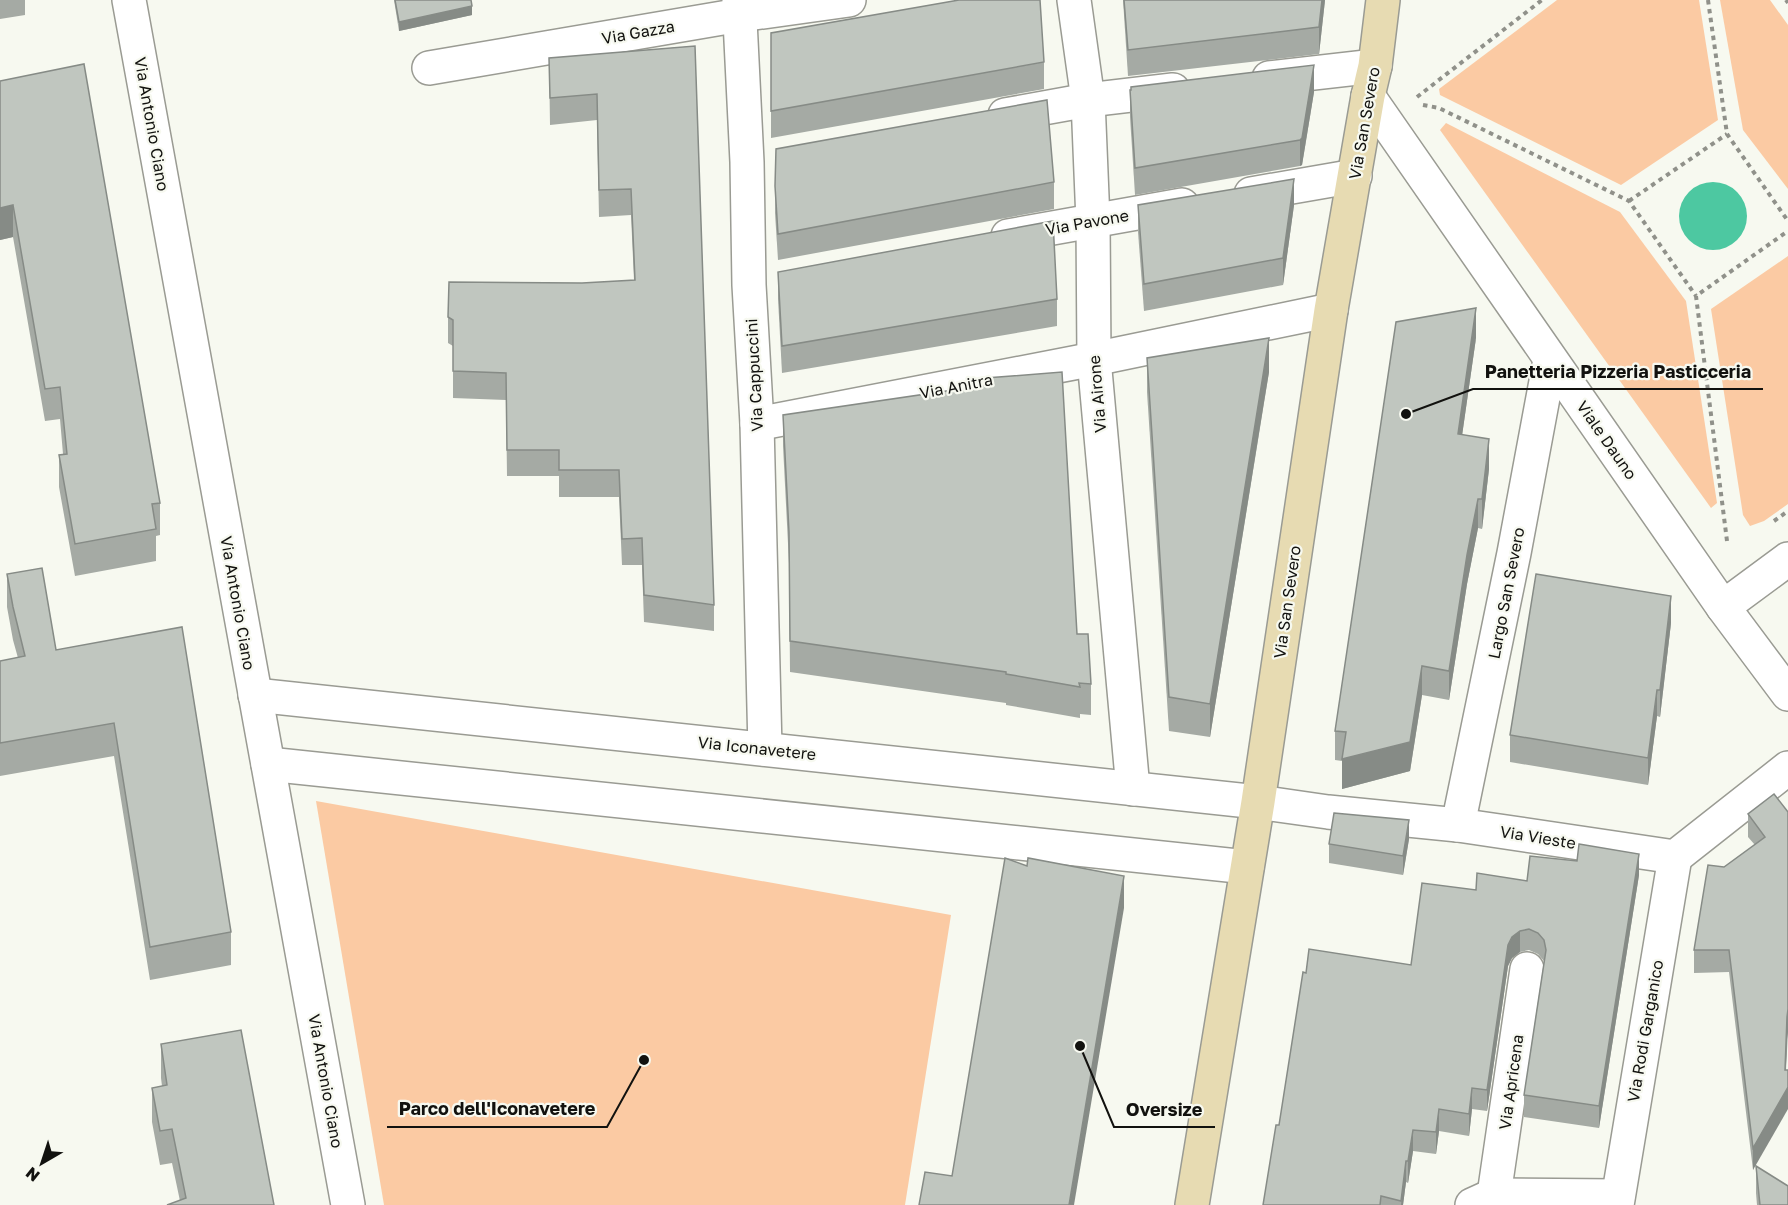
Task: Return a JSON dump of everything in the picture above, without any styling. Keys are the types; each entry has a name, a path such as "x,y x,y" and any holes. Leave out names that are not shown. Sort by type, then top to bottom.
{"street":[{"name":"Via Antonio Ciano","path":"129,0 348,1205"},
{"name":"Via Gazza","path":"429,68 739,8 849,0"},
{"name":"Via Airone","path":"1074,0 1088,100 1093,220 1094,359 1133,789"},
{"name":"Via San Severo","path":"1192,1205 1258,802 1331,310 1383,0"},
{"name":"Via Cappuccini","path":"739,8 759,160 749,285 757,424 765,749"},
{"path":"1237,82 1371,81"},
{"name":"Viale Dauno","path":"1371,81 1550,360 1723,607 1788,694"},
{"path":"982,119 1088,100 1203,86"},
{"name":"Via Pavone","path":"978,242 1093,220 1355,176"},
{"path":"749,285 783,278"},
{"name":"Via Anitra","path":"757,424 1094,359 1331,310"},
{"name":"Largo San Severo","path":"1458,825 1514,553 1550,360"},
{"path":"1723,607 1788,559"},
{"name":"Via Iconavetere","path":"255,695 1258,802"},
{"path":"268,764 1247,867"},
{"path":"1675,857 1788,768"},
{"name":"Via Vieste","path":"1258,802 1328,812 1458,825 1675,857"},
{"name":"Via Rodi Garganico","path":"1617,1201 1675,857"},
{"name":"Via Apricena","path":"1483,1200 1527,969"},
{"path":"1483,1200 1617,1201"}],"path":[{"path":"1412,103 1421,92 1542,0"},
{"path":"1708,0 1727,134 1788,220"},
{"path":"1421,104 1439,108 1629,201 1696,296 1728,547 1719,541"},
{"path":"1629,201 1727,134"},
{"path":"1696,296 1788,231"}],"shaded area":[{"path":"1557,0 1699,0 1718,120 1621,185 1440,95 1439,89"},
{"path":"1720,0 1770,0 1788,25 1788,189 1743,130"},
{"path":"1446,123 1620,212 1686,301 1717,503 1711,508 1440,130"},
{"path":"1713,182 1726,185 1737,192 1744,203 1747,216 1744,229 1737,240 1726,247 1713,250 1700,247 1689,240 1682,229 1679,216 1682,203 1689,192 1700,185"},
{"path":"1788,256 1788,504 1764,521 1750,526 1743,515 1711,309"},
{"path":"316,801 951,915 905,1205 384,1205"}],"building":[{"path":"395,0 471,0 472,6 399,22"},
{"path":"959,0 1040,0 1044,62 771,111 771,33"},
{"path":"1124,0 1322,0 1319,27 1128,50"},
{"path":"695,46 714,605 644,595 642,538 622,539 619,470 559,470 559,450 507,450 506,373 453,371 453,320 448,317 449,282 582,283 635,280 631,189 599,190 597,94 550,98 549,58"},
{"path":"84,64 160,503 152,504 156,529 75,544 59,455 67,454 60,387 45,389 13,205 0,208 0,81"},
{"path":"1314,65 1300,140 1135,168 1131,87"},
{"path":"1047,100 1054,182 778,234 775,186 776,149"},
{"path":"1294,179 1283,258 1144,284 1138,205"},
{"path":"1053,221 1057,299 782,346 778,272"},
{"path":"1476,308 1458,434 1489,439 1482,499 1478,499 1467,555 1449,671 1422,666 1410,742 1342,759 1346,732 1335,731 1396,322"},
{"path":"1269,338 1210,704 1169,697 1147,358"},
{"path":"1062,372 1077,634 1088,634 1091,684 1079,683 1080,687 1006,674 1006,672 790,641 789,532 783,415 987,385 986,378"},
{"path":"42,568 56,650 182,627 231,932 150,947 114,723 0,743 0,661 25,656 7,574"},
{"path":"1536,574 1671,596 1660,690 1657,690 1648,758 1510,735"},
{"path":"1774,794 1788,812 1788,1009 1785,1070 1788,1070 1788,1087 1753,1148 1729,950 1694,950 1708,865 1724,867 1765,837 1748,814"},
{"path":"1334,813 1409,820 1403,856 1329,844"},
{"path":"1579,844 1639,854 1599,1106 1524,1095 1546,950 1544,940 1538,933 1529,929 1520,931 1512,937 1508,945 1487,1090 1472,1088 1469,1114 1439,1109 1436,1132 1413,1130 1401,1201 1381,1196 1380,1205 1263,1205 1276,1125 1279,1125 1303,972 1306,973 1309,949 1411,965 1422,883 1476,890 1477,873 1527,881 1530,856 1577,861"},
{"path":"1005,858 1027,866 1028,858 1124,876 1069,1205 919,1205 925,1172 952,1176"},
{"path":"241,1030 274,1205 167,1205 186,1198 172,1129 160,1131 152,1088 167,1085 161,1044"},
{"path":"1756,1166 1788,1186 1788,1205 1760,1205"}],"place":[{"name":"Panetteria Pizzeria Pasticceria","path":"1406,414"},
{"name":"Oversize","path":"1080,1046"},
{"name":"Parco dell'Iconavetere","path":"644,1060"}]}
